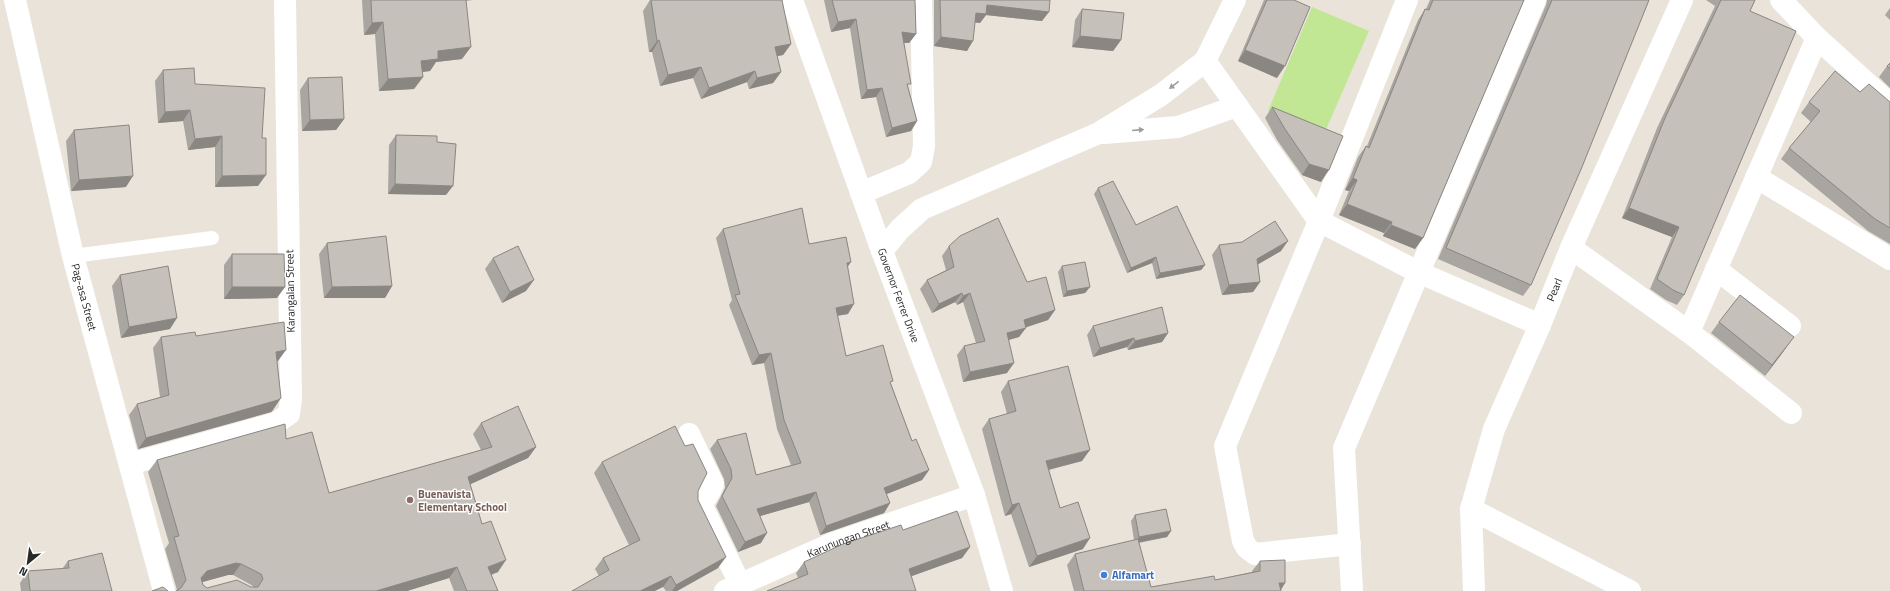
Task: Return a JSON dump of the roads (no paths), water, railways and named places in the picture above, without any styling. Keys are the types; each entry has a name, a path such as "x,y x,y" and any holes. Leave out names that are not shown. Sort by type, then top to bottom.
{"street":[{"name":"Pag-asa Street","path":"15,0 73,256 164,591"},
{"name":"Karangalan Street","path":"130,464 276,423 289,414 291,400 285,0"},
{"name":"Governor Ferrer Drive","path":"792,0 882,251 974,495 1002,591"},
{"path":"861,193 909,173 922,162 924,146 921,0"},
{"path":"882,251 900,229 922,209 1099,133 1161,95 1205,61 1235,0"},
{"path":"1350,544 1255,554 1247,548 1243,541 1225,446 1319,221 1407,0"},
{"path":"1352,591 1344,448 1535,0"},
{"name":"Pearl","path":"1474,591 1471,509 1494,430 1540,325 1571,248 1682,0"},
{"path":"1781,0 1816,38 1890,104"},
{"path":"1689,332 1816,38"},
{"path":"1205,61 1319,221 1418,272 1540,325"},
{"path":"1099,133 1178,126 1237,106"},
{"path":"1756,177 1890,259"},
{"path":"1571,248 1689,332 1791,413"},
{"path":"1716,269 1790,326"},
{"path":"689,434 713,484 712,490 703,502 702,506 732,587"},
{"name":"Karunungan Street","path":"732,587 831,544 974,495"},
{"path":"1471,509 1630,591"}],"lane":[{"path":"73,256 212,238"}],"place":[{"name":"Buenavista Elementary School","path":"410,500"},
{"name":"Alfamart","path":"1104,575"}]}
